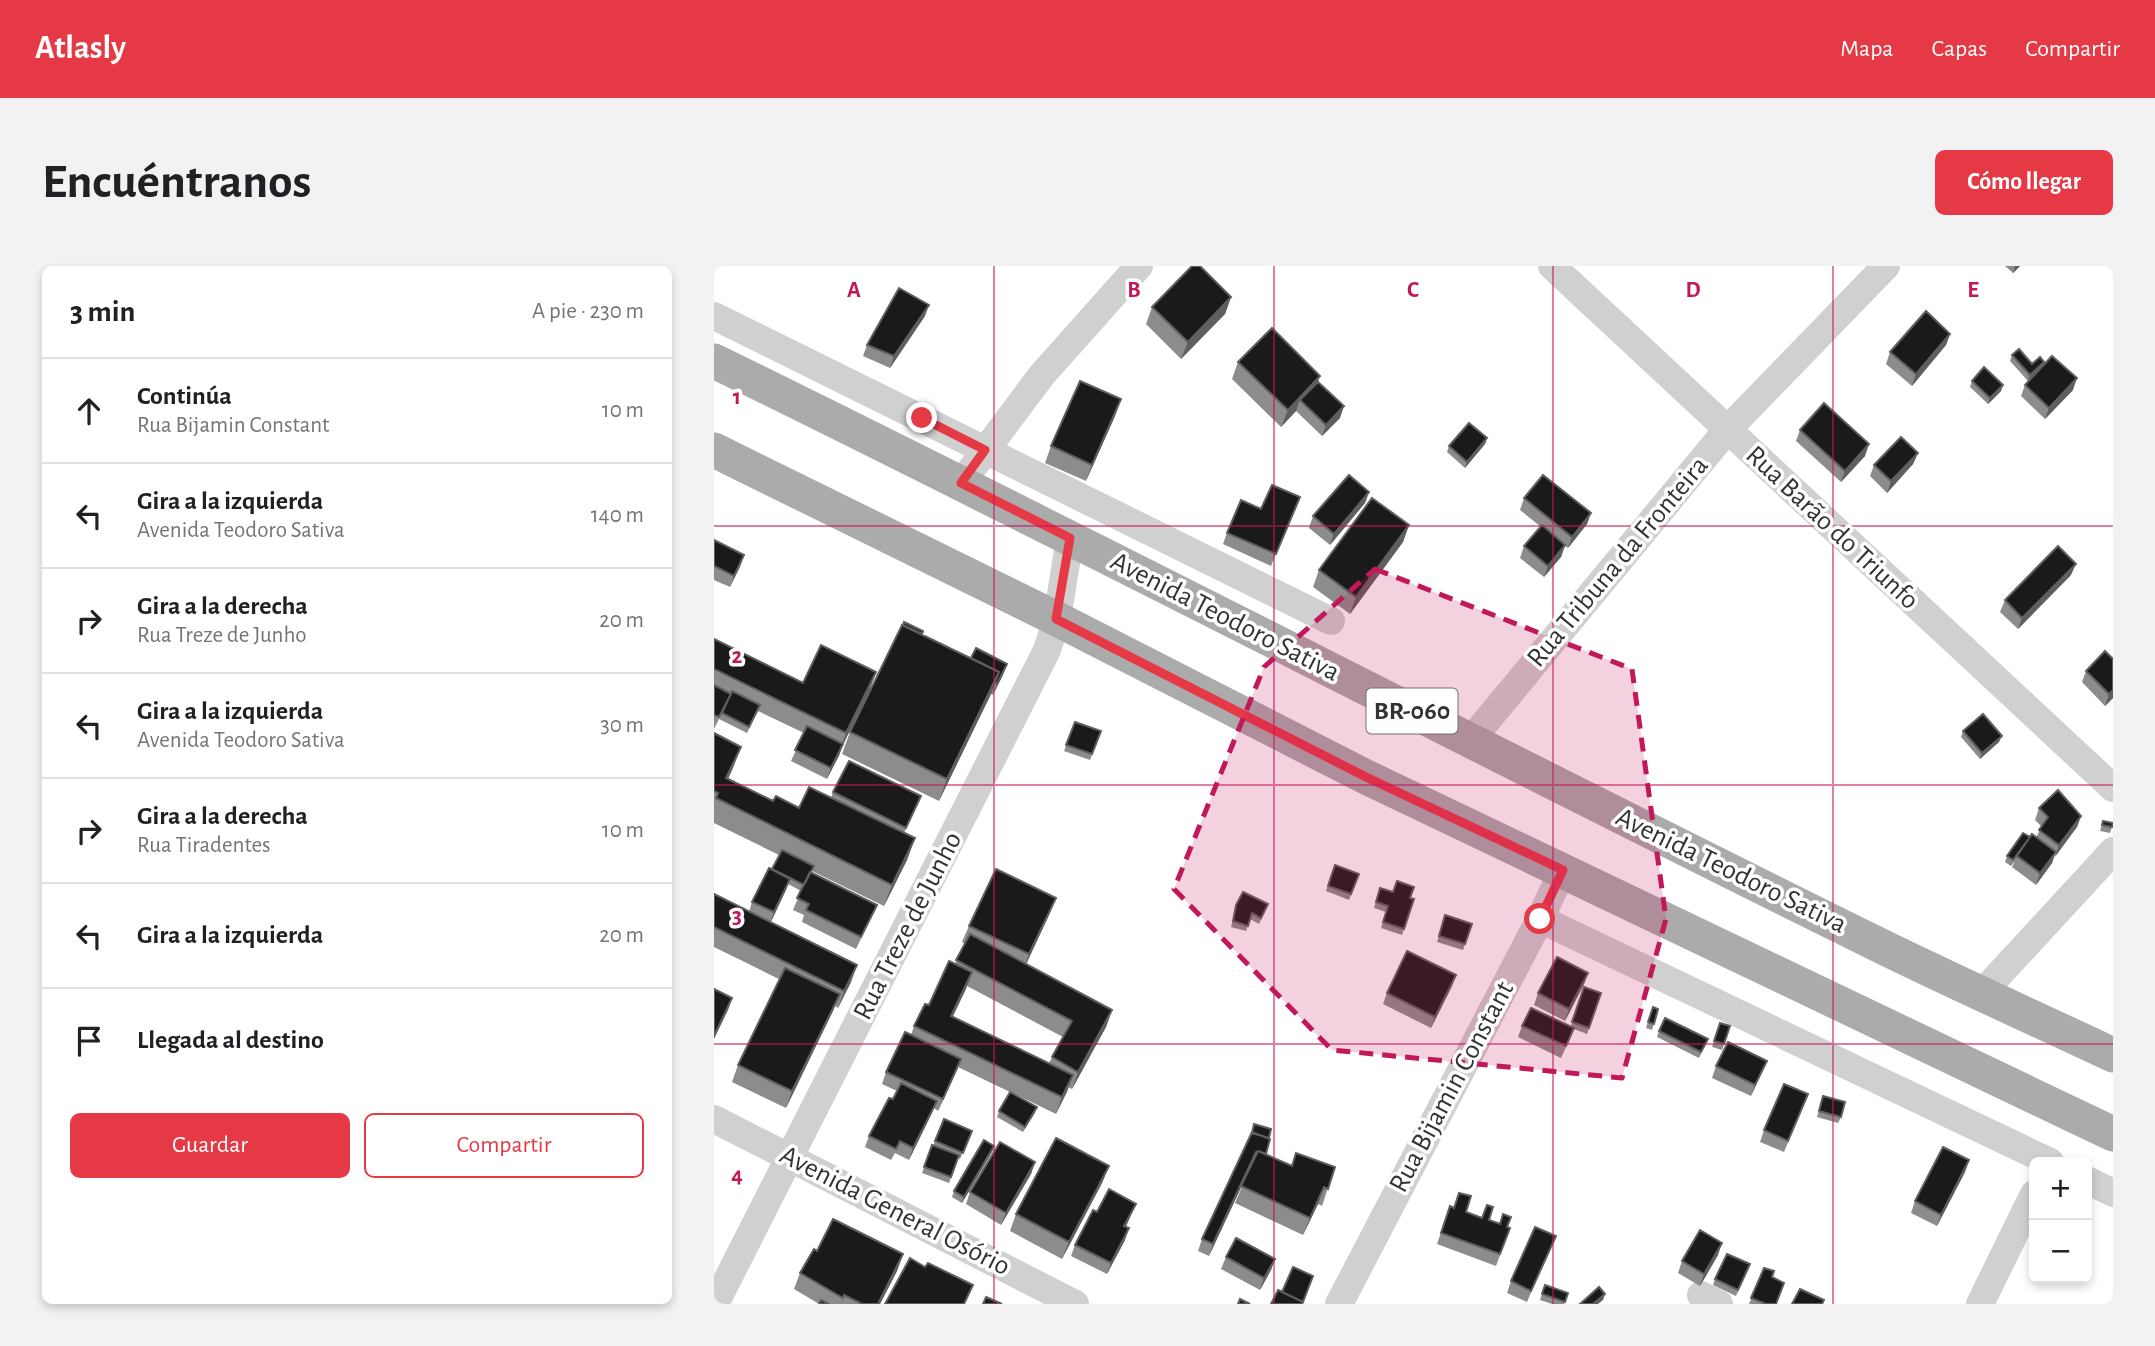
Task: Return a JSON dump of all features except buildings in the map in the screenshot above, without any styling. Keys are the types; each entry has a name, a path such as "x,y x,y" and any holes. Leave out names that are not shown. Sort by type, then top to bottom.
{"main road":[{"name":"Avenida Teodoro Sativa","path":"714,361 1871,941 2113,1055"},
{"name":"BR-060","path":"714,450 1056,619 1366,777 2113,1134"}],"street":[{"path":"961,483 1041,376 1139,266"},
{"name":"Rua Barão do Triunfo","path":"1552,266 2113,788"},
{"name":"Rua Tribuna da Fronteira","path":"1470,741 1727,430 1886,266"},
{"path":"714,316 1331,621"},
{"name":"Rua Treze de Junho","path":"715,1304 1047,650 1056,619 1070,538"},
{"path":"1982,993 2113,850"},
{"name":"Rua Bijamin Constant","path":"1339,1304 1563,870"},
{"path":"1540,919 2040,1157"},
{"name":"Avenida General Osório","path":"714,1119 1076,1304"},
{"path":"2092,1182 2113,1193"},
{"path":"1980,1304 2029,1204"}],"highlighted area":[{"path":"1375,569 1632,669 1666,919 1622,1078 1332,1050 1174,889 1264,667"}],"route":[{"path":"922,418 985,450 961,483 1070,538 1056,619 1366,777 1563,870 1540,919"}]}
